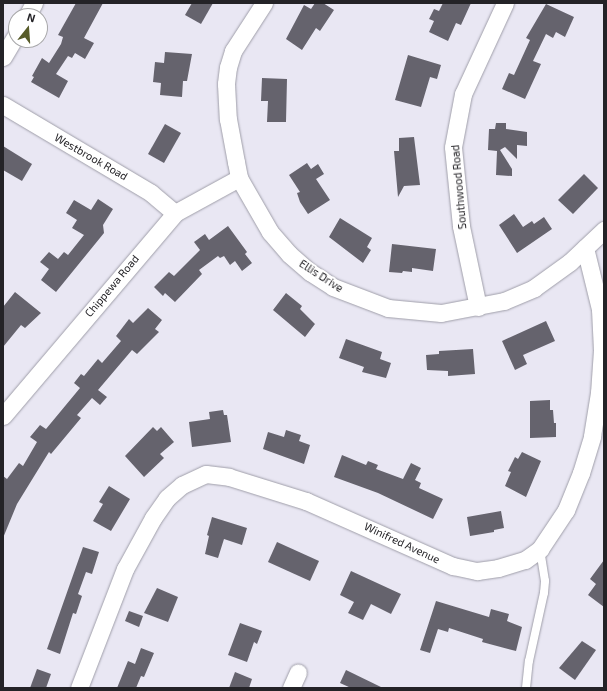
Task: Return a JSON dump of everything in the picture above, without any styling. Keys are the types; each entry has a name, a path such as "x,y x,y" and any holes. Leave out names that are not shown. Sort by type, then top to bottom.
{"street":[{"name":"Ellis Drive","path":"264,3 233,51 228,67 226,84 228,119 239,178 270,232 310,272 333,287 388,308 441,313 504,301 534,288 585,248 604,230"},
{"name":"Southwood Road","path":"478,307 461,226 453,147 463,94 505,3"},
{"path":"3,57 8,48"},
{"name":"Westbrook Road","path":"3,106 145,189 176,213"},
{"name":"Chippewa Road","path":"3,416 176,213 239,178"},
{"name":"Winifred Avenue","path":"79,688 125,569 153,518 167,498 182,485 206,474 229,477 306,501 453,566 477,571 498,568 525,560 540,549 566,510 581,474 592,436 599,393 602,350 600,309 585,248"},
{"path":"291,688 298,672"}],"lane":[{"path":"526,688 528,661 544,593 544,574 540,549"}],"building":[{"path":"76,3 103,3 84,38 94,43 85,59 75,53 72,58 68,56 56,74 68,81 59,98 31,82 34,77 32,76 42,58 49,63 61,44 63,37 58,35"},
{"path":"192,3 213,3 201,24 185,15"},
{"path":"315,3 323,3 334,10 320,31 316,28 302,50 286,39 304,5 311,9"},
{"path":"443,3 471,3 461,25 456,23 448,41 429,32 434,21 429,19 434,9 439,11"},
{"path":"546,4 574,17 565,37 556,32 553,38 546,34 533,61 541,64 525,99 502,89 509,73 514,75 530,40 526,38"},
{"path":"165,52 192,54 187,81 183,81 182,97 160,95 161,83 153,82 155,62 164,63"},
{"path":"408,55 441,65 437,79 430,77 421,107 395,100"},
{"path":"262,78 287,79 286,122 267,122 268,101 261,101"},
{"path":"496,123 506,123 506,129 527,132 527,146 517,145 517,159 505,147 500,150 512,169 512,176 496,175 497,151 488,150 489,129 495,129"},
{"path":"165,124 181,133 164,163 148,154"},
{"path":"414,137 420,185 404,186 398,197 394,151 399,151 399,138"},
{"path":"3,146 32,164 22,181 3,170"},
{"path":"307,163 311,169 318,164 324,174 316,179 330,200 308,214 300,202 297,193 300,192 289,175"},
{"path":"584,174 598,188 573,214 558,200"},
{"path":"98,199 113,209 103,225 104,233 56,292 41,280 49,269 40,262 49,252 58,259 64,252 68,255 84,235 72,228 77,220 66,213 74,200 91,210"},
{"path":"514,214 523,227 532,221 534,224 544,217 552,229 517,253 499,225"},
{"path":"340,218 372,238 367,247 371,250 363,263 329,237"},
{"path":"228,226 247,252 245,254 252,263 242,271 235,261 230,265 224,256 220,258 218,256 199,270 202,274 175,302 165,293 163,296 154,287 169,272 174,276 200,250 194,242 205,234 209,240"},
{"path":"392,244 436,249 433,271 412,268 412,272 389,272"},
{"path":"15,292 41,313 25,328 21,325 3,347 3,307"},
{"path":"286,293 302,306 300,309 315,324 305,337 273,310"},
{"path":"148,308 162,320 155,329 159,332 137,354 132,350 98,390 107,397 100,405 92,398 77,415 81,418 51,454 49,452 17,504 3,538 3,476 7,479 19,463 23,466 37,442 30,437 40,425 46,429 80,388 74,383 81,374 84,376 98,359 102,363 121,341 116,336 129,319 133,323"},
{"path":"546,321 555,341 523,355 527,364 515,370 502,341"},
{"path":"346,339 382,352 380,359 391,363 386,378 362,372 364,367 339,358"},
{"path":"473,349 475,374 448,376 448,371 427,370 426,355 439,354 439,351"},
{"path":"550,400 550,410 553,410 554,423 556,423 556,437 530,438 530,401"},
{"path":"223,410 224,415 227,415 231,442 192,447 189,422 210,419 209,412"},
{"path":"153,427 157,431 161,427 174,442 160,454 164,458 144,477 125,456"},
{"path":"286,430 301,435 299,441 310,445 304,464 263,449 268,432 284,437"},
{"path":"522,452 541,461 526,497 505,486 511,472 508,471 515,457 518,459"},
{"path":"342,455 366,465 368,461 378,465 376,469 403,479 411,463 421,468 415,480 421,483 419,488 443,499 433,519 378,493 334,477"},
{"path":"109,486 130,499 111,531 93,521 103,504 99,502"},
{"path":"501,511 504,528 494,530 494,532 470,536 467,517"},
{"path":"212,517 247,528 242,545 224,539 218,558 205,554 209,536 207,535"},
{"path":"277,542 319,561 310,581 268,562"},
{"path":"83,547 99,552 92,574 86,572 78,594 82,596 76,614 73,613 60,654 47,649"},
{"path":"604,560 604,607 588,595 596,584 590,579"},
{"path":"351,571 401,594 391,614 371,604 363,620 348,613 354,602 340,595"},
{"path":"157,588 178,597 168,622 144,613"},
{"path":"436,601 489,617 491,609 509,614 507,621 522,627 516,651 482,642 483,639 449,628 448,632 438,629 430,653 420,650"},
{"path":"129,611 143,616 139,627 125,621"},
{"path":"240,623 262,631 257,644 254,642 247,662 228,655"},
{"path":"582,641 596,650 575,680 559,668"},
{"path":"141,648 154,653 144,677 141,676 136,688 117,688 128,661 135,664"},
{"path":"37,669 51,674 46,688 30,688"},
{"path":"346,670 383,688 351,688 340,683"},
{"path":"235,672 252,679 249,688 229,688"}]}
